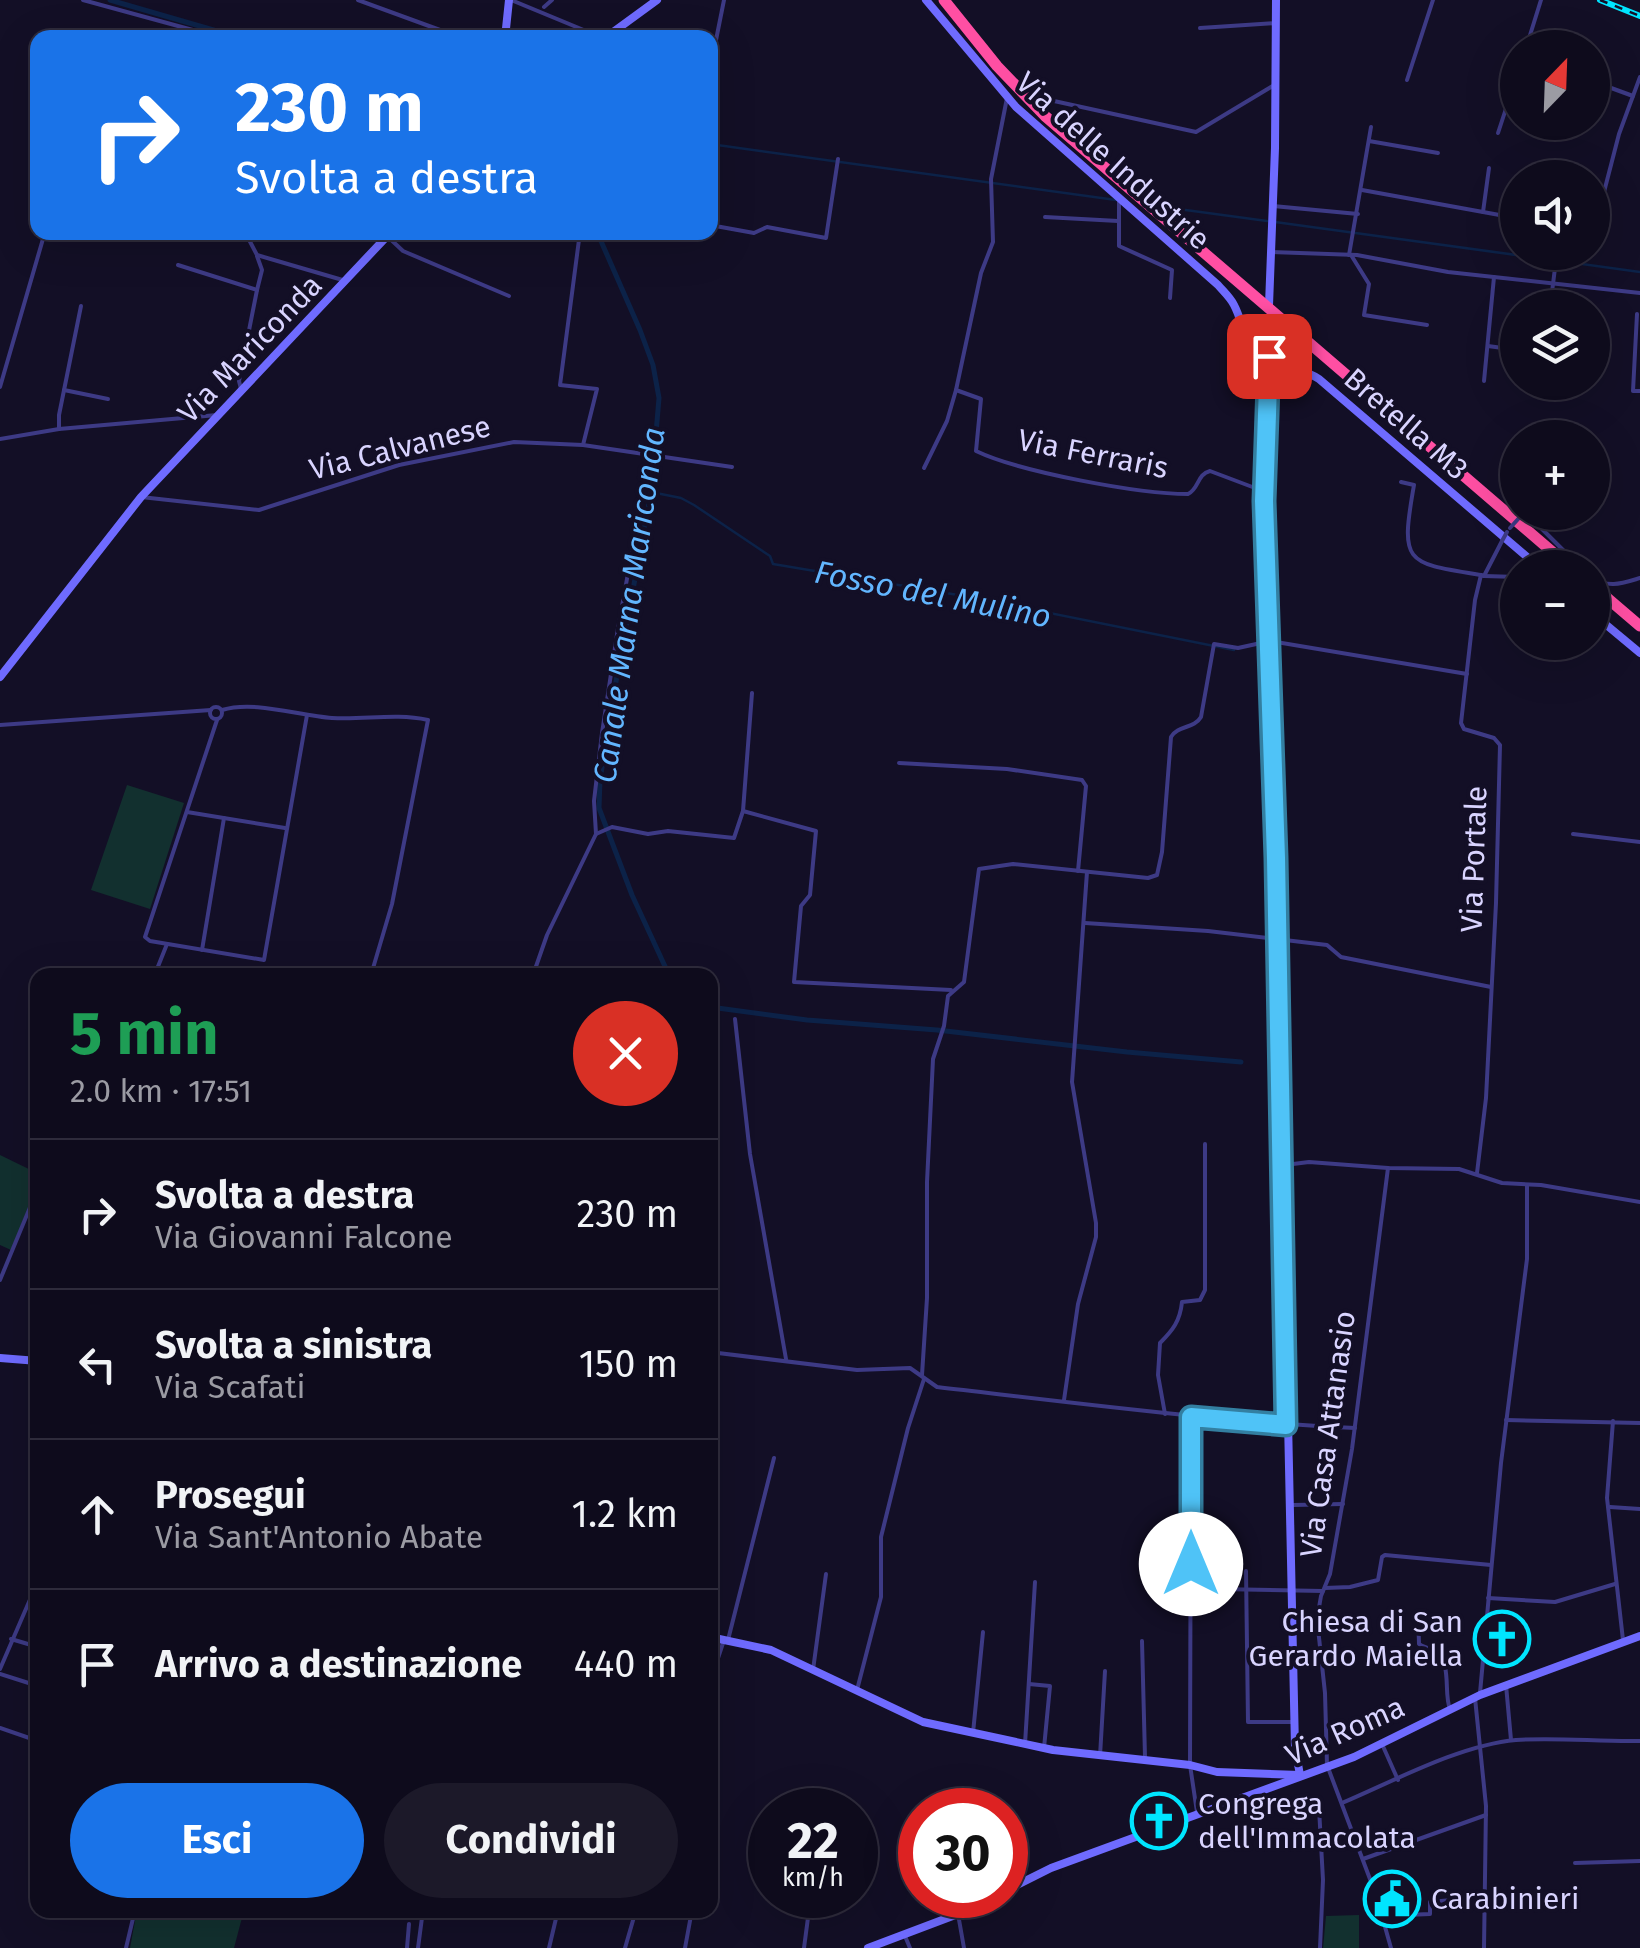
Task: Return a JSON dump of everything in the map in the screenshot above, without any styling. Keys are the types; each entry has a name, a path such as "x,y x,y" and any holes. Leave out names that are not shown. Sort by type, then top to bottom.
{"highway":[{"path":"941,0 980,56 1040,120 1541,550"},
{"path":"941,0 996,66 1045,116 1551,550"},
{"path":"1610,600 1640,626"},
{"path":"1610,608 1640,634"}],"street":[{"path":"83,0 193,30"},
{"path":"358,0 440,30"},
{"path":"505,30 510,0 584,30"},
{"path":"544,8 552,0"},
{"path":"615,30 657,0"},
{"path":"718,30 724,0"},
{"name":"Via delle Industrie","path":"926,0 1007,98 1228,296 1250,342 1274,361"},
{"path":"1270,305 1276,0"},
{"path":"1407,80 1433,0"},
{"path":"1532,30 1542,0"},
{"path":"1200,28 1276,23"},
{"path":"1610,172 1640,77"},
{"path":"1054,101 1196,132 1276,84"},
{"path":"1610,88 1633,96"},
{"path":"924,468 947,421 981,273 993,242 991,179 1007,98"},
{"path":"1371,127 1350,255 1369,284 1364,315 1427,325"},
{"path":"1498,133 1500,127"},
{"path":"1369,141 1438,152"},
{"path":"718,226 754,233 768,227 826,238 837,161"},
{"path":"1483,212 1488,168"},
{"path":"1362,190 1500,215"},
{"path":"1119,197 1118,243 1122,249 1172,270 1170,298"},
{"path":"1273,206 1358,214"},
{"path":"1046,217 1118,221"},
{"path":"0,387 43,240"},
{"path":"241,388 239,381 262,270 249,240"},
{"name":"Via Mariconda","path":"0,677 141,497 384,240"},
{"path":"394,240 404,251 509,296"},
{"path":"579,240 560,385 596,389 583,445"},
{"path":"1271,252 1350,255 1494,277 1640,293"},
{"path":"257,256 346,281"},
{"path":"178,265 257,290"},
{"path":"1551,290 1553,270"},
{"path":"1484,382 1494,277"},
{"path":"59,429 81,306"},
{"path":"1637,314 1632,390 1640,391"},
{"path":"718,1638 766,1648 923,1722 1100,1756 1190,1765 1217,1772 1300,1775 1288,1505 1264,491 1268,376 1274,361 1269,321"},
{"path":"1488,346 1500,348"},
{"name":"Bretella M3","path":"1274,361 1319,379 1519,550"},
{"path":"64,390 108,400"},
{"name":"Via Ferraris","path":"956,390 981,399 975,447 979,453 1090,481 1182,494 1192,492 1202,474 1210,470 1264,491"},
{"path":"0,439 59,429 217,415"},
{"name":"Via Calvanese","path":"141,497 259,510 352,478 514,442 583,445 732,467"},
{"path":"535,968 547,935 598,833 594,800 603,728 651,454"},
{"path":"1400,482 1414,485 1406,529 1409,549 1416,559 1427,566 1500,576"},
{"name":"Via Portale","path":"1476,1173 1483,1139 1500,745 1494,738 1462,728 1467,674 1483,575 1509,530 1524,514 1530,516 1563,550"},
{"path":"1610,584 1640,578"},
{"path":"1610,628 1640,653"},
{"path":"857,1691 881,1596 881,1537 923,1377 934,1058 948,996 964,982 979,869 1012,864 1148,878 1156,875 1162,852 1171,736 1196,724 1201,717 1213,646 1238,648 1270,641 1467,674"},
{"path":"598,833 612,828 648,834 668,831 734,838 743,811 752,693"},
{"path":"0,724 216,707 343,719 388,715 425,719 392,904 373,968"},
{"path":"211,710 212,718 217,720"},
{"path":"222,710 145,935 149,941 264,960 307,715"},
{"path":"899,763 1008,769 1082,780 1086,786 1078,870"},
{"path":"743,811 816,830 810,895 802,906 794,982 955,990"},
{"path":"186,812 286,828"},
{"path":"202,950 224,818"},
{"path":"1573,834 1640,842"},
{"path":"1064,1402 1078,1304 1096,1237 1073,1094 1088,872"},
{"path":"1083,923 1328,944 1341,957 1491,987"},
{"path":"157,968 167,944"},
{"path":"734,1019 750,1154 786,1360"},
{"path":"1165,1414 1158,1375 1160,1343 1181,1316 1182,1302 1200,1300 1205,1290 1205,1144"},
{"path":"1281,1166 1309,1162 1459,1168 1495,1182 1640,1202"},
{"name":"Via Casa Attanasio","path":"1388,1168 1355,1428 1343,1504 1317,1619 1327,1765 1384,1916 1391,1948"},
{"path":"1484,1948 1486,1815 1477,1696 1527,1259 1527,1185"},
{"path":"0,1280 30,1207"},
{"path":"718,1353 873,1371 902,1367 937,1387 1165,1414 1355,1428"},
{"path":"0,1358 30,1361"},
{"path":"1191,1417 1190,1765 1198,1814"},
{"path":"1506,1420 1640,1423"},
{"path":"1612,1421 1609,1507 1623,1641"},
{"path":"718,1661 774,1458"},
{"path":"1288,1505 1343,1504"},
{"path":"1609,1507 1640,1509"},
{"path":"1164,1588 1345,1588 1378,1580 1385,1555 1492,1565"},
{"path":"1246,1570 1248,1722 1295,1722"},
{"path":"813,1670 826,1574"},
{"path":"1025,1744 1036,1582"},
{"path":"1488,1598 1547,1602 1617,1583"},
{"path":"30,1597 0,1671 30,1683"},
{"path":"1418,1611 1418,1644 1436,1651 1444,1662 1450,1709"},
{"path":"973,1733 983,1632"},
{"name":"Via Roma","path":"1028,1880 1382,1744 1477,1696 1640,1636"},
{"path":"11,1639 30,1645"},
{"path":"1142,1642 1145,1762"},
{"path":"1100,1756 1105,1671"},
{"path":"1029,1684 1050,1686 1044,1748"},
{"path":"1506,1685 1511,1741"},
{"path":"0,1728 30,1738"},
{"path":"1342,1803 1481,1746 1582,1738 1640,1741"},
{"path":"1382,1744 1398,1780"},
{"path":"1319,1808 1323,1897 1320,1948"},
{"path":"1364,1859 1486,1815"},
{"path":"1574,1862 1640,1861"},
{"path":"1384,1916 1430,1914 1430,1902 1485,1897"},
{"path":"126,1948 133,1918"},
{"path":"418,1948 422,1918"},
{"path":"549,1948 556,1918"},
{"path":"625,1948 634,1918"},
{"path":"685,1948 691,1918"},
{"path":"804,1948 808,1918"},
{"path":"868,1948 948,1918"},
{"path":"959,1918 964,1948"},
{"path":"406,1948 410,1924"},
{"path":"905,1936 910,1948"}],"green space":[{"path":"127,785 184,803 150,909 91,890"},
{"path":"0,1155 30,1170 30,1202 11,1250 0,1245"},
{"path":"1359,1915 1359,1948 1323,1948 1326,1916"},
{"path":"136,1918 242,1918 234,1948 130,1948"}],"waterway":[{"name":"Canale Marna Mariconda","path":"110,0 213,30"},
{"path":"718,145 1116,200"},
{"path":"1156,206 1267,221"},
{"path":"1275,222 1640,272"},
{"name":"Canale Marna Mariconda","path":"601,240 653,365 659,398 651,492 613,698 599,808 632,895 666,968"},
{"name":"Fosso del Mulino","path":"651,492 694,505 770,556 773,564 970,597 1234,650"},
{"name":"Canale Marna Mariconda","path":"718,1008 1241,1062"}],"railway":[{"path":"1600,0 1640,16"}],"place":[{"name":"Chiesa di San Gerardo Maiella","path":"1502,1639"},
{"name":"Congrega dell'Immacolata","path":"1159,1821"},
{"name":"Carabinieri","path":"1392,1899"}],"route":[{"path":"1191,1564 1191,1417 1286,1425 1276,858 1264,501 1269,356"}]}
